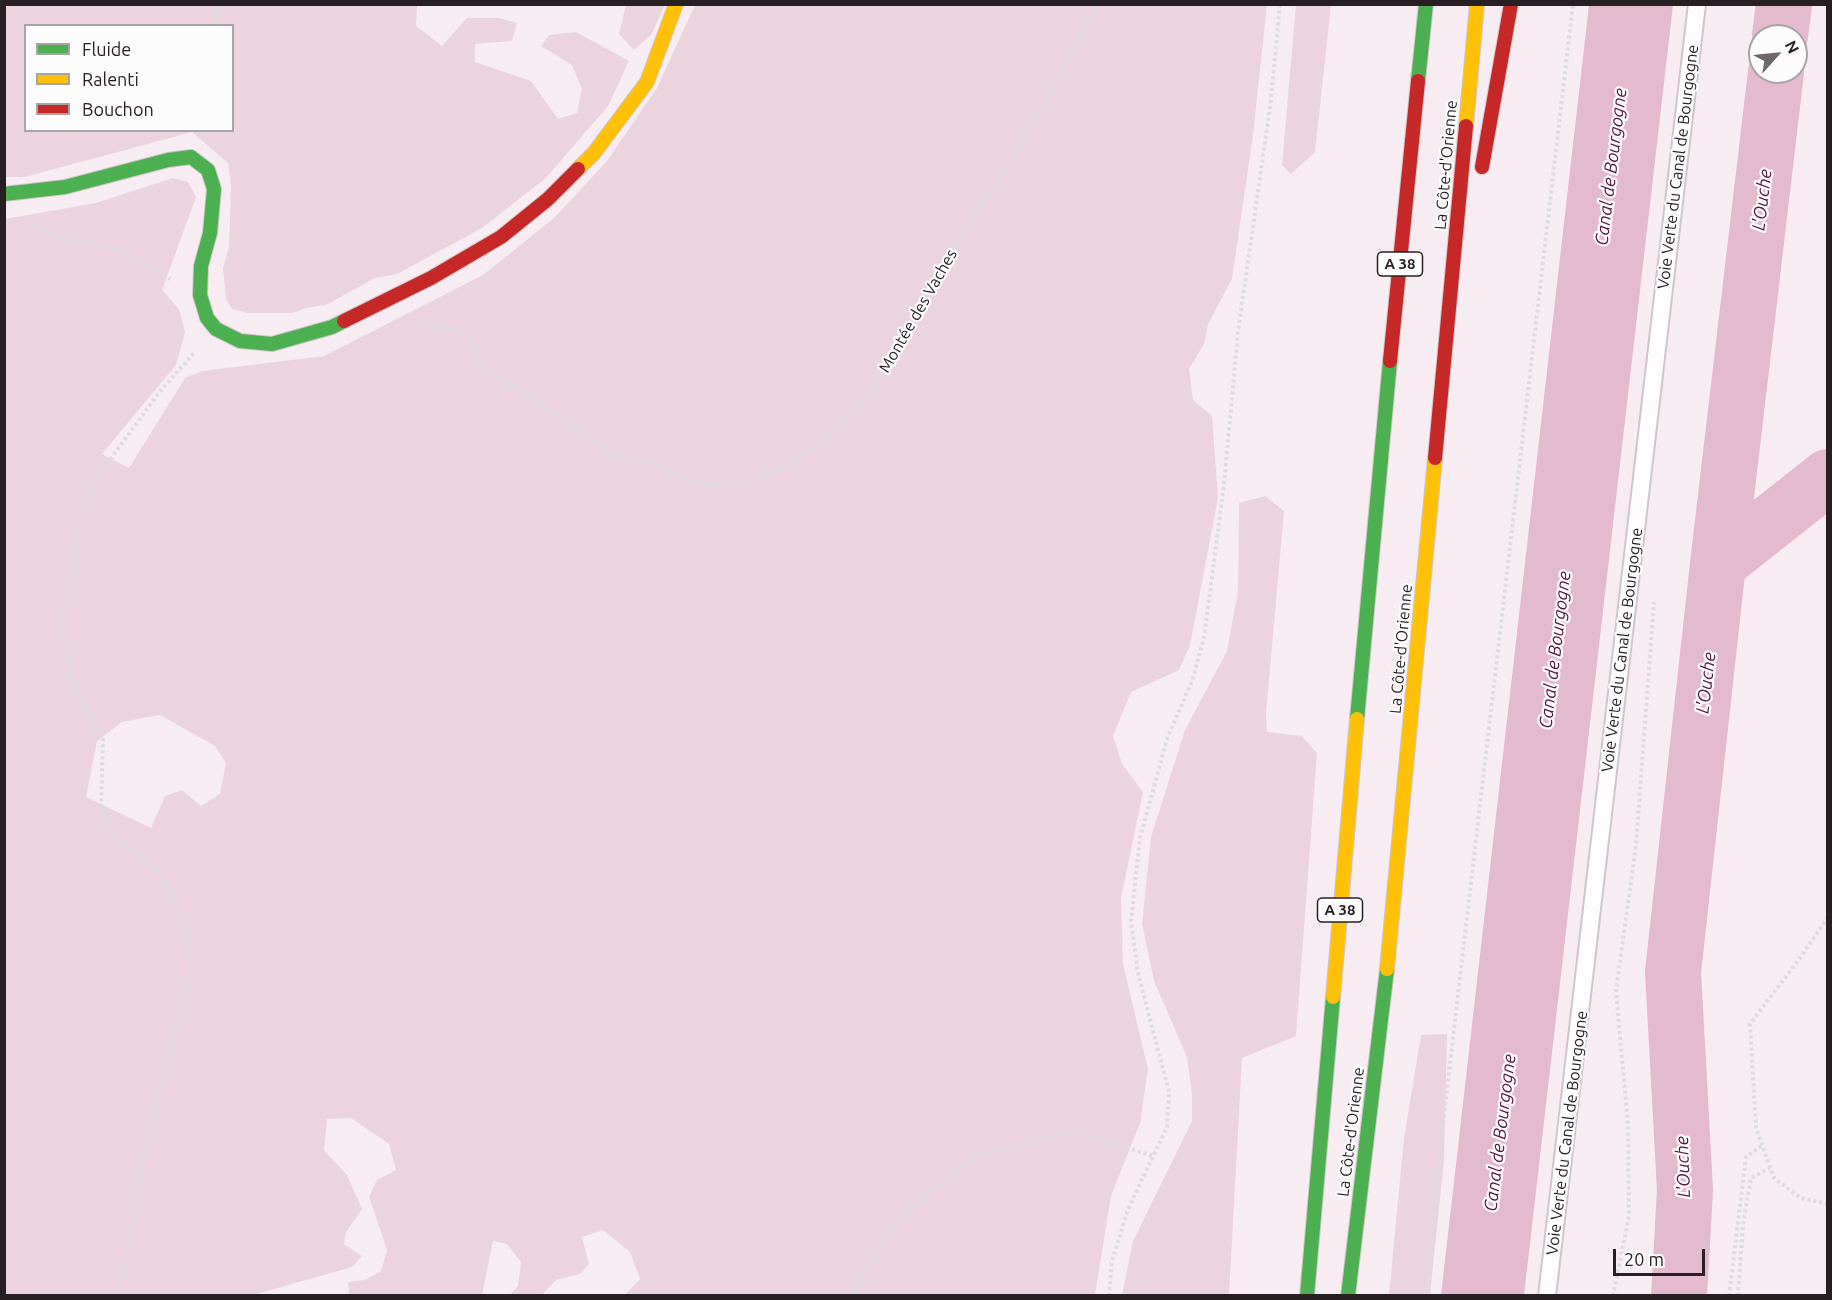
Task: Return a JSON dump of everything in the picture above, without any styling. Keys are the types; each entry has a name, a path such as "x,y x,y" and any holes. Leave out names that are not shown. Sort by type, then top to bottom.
{"main road":[{"path":"8,194 65,187 168,160 191,157 208,170 214,189 210,233 201,266 200,295 207,318 216,329 240,340 272,344 332,327 431,278 501,237 548,199 594,153 647,82 676,4"},
{"name":"La Côte-d'Orienne","path":"1306,1296 1374,524 1426,4"},
{"name":"La Côte-d'Orienne","path":"1348,1296 1386,981 1477,4"},
{"path":"1480,178 1511,4"},
{"path":"1443,387 1469,237"}],"lane":[{"name":"Voie Verte du Canal de Bourgogne","path":"1547,1296 1697,4"}],"path":[{"path":"218,4 219,24"},
{"name":"Montée des Vaches","path":"373,308 442,328 453,327 470,340 478,361 487,372 528,395 615,455 635,458 705,485 746,483 760,478 789,464 821,444 877,384 908,335 950,255 1024,138 1098,4"},
{"path":"1110,1296 1112,1261 1128,1209 1167,1127 1169,1092 1138,973 1131,921 1140,838 1167,739 1192,681 1204,638 1224,484 1238,332 1270,100 1280,4"},
{"path":"1423,1296 1573,4"},
{"path":"8,194 33,223 46,232 67,241 80,240 122,250 200,295"},
{"path":"119,1296 141,1167 191,969 183,917 159,871 114,836 101,806 103,740 71,679 62,624 90,487 161,390 216,329"},
{"path":"1613,1296 1629,1216 1628,1125 1616,991 1636,845 1655,597"},
{"path":"1827,917 1800,958 1750,1024 1756,1128 1774,1178 1801,1198 1827,1204"},
{"path":"848,1296 903,1216 975,1156 1075,1131 1153,1156"},
{"path":"1729,1296 1746,1157 1761,1146"},
{"path":"1738,1296 1743,1224 1751,1178 1770,1168"}],"shaded area":[{"path":"4,5 417,5 416,26 442,46 467,18 499,18 517,23 512,41 475,44 475,62 531,81 558,119 577,113 582,89 572,65 541,46 549,35 576,32 629,61 608,106 546,178 482,228 397,274 375,278 326,305 293,313 248,313 232,309 226,299 223,268 229,247 231,185 228,163 192,132 25,177 5,177"},
{"path":"626,5 665,5 651,35 634,50 619,34"},
{"path":"695,5 1267,5 1253,135 1232,279 1208,324 1204,344 1189,369 1193,400 1212,416 1218,498 1190,645 1179,670 1131,692 1113,736 1122,764 1143,792 1121,898 1123,964 1148,1069 1140,1123 1111,1196 1095,1295 621,1295 626,1294 640,1279 630,1252 603,1230 582,1237 589,1264 580,1274 556,1280 542,1295 510,1295 518,1286 521,1262 507,1244 493,1241 482,1295 349,1294 348,1282 365,1280 381,1271 387,1250 369,1197 377,1180 396,1170 389,1144 351,1118 327,1119 324,1150 347,1175 362,1209 346,1232 344,1244 362,1256 352,1267 259,1295 5,1296 5,219 96,203 173,178 188,182 196,197 162,290 179,309 185,332 176,365 102,454 129,468 185,378 202,371 324,356 483,275 554,218 607,161 657,88","holes":["160,715 215,746 226,763 220,794 201,806 182,790 165,796 151,828 86,797 97,741 122,722"]},
{"path":"1296,5 1331,5 1315,152 1291,174 1282,165"},
{"path":"1265,496 1284,511 1266,714 1267,732 1302,736 1317,753 1296,1036 1242,1058 1229,1295 1122,1295 1133,1241 1192,1121 1192,1094 1187,1057 1154,981 1142,924 1151,837 1185,730 1227,651 1238,590 1239,503"},
{"path":"1447,1034 1444,1160 1430,1295 1389,1295 1404,1138 1421,1035"}],"water":[{"name":"Canal de Bourgogne","path":"1589,5 1673,5 1524,1295 1441,1295"}],"waterway":[{"name":"L'Ouche","path":"1782,24 1784,4"},
{"name":"L'Ouche","path":"1679,1296 1685,1190 1673,972 1775,84"},
{"path":"1718,564 1828,477"}],"traffic: fast":[{"path":"1418,81 1426,4"},
{"path":"4,194 65,187 168,160 191,157 208,170 214,189 210,233 201,266 200,295 207,318 216,329 240,341 272,344 332,327 344,321"},
{"path":"1357,719 1390,361"},
{"path":"1348,1296 1387,969"},
{"path":"1307,1296 1333,997"}],"traffic: slow":[{"path":"578,169 594,153 647,82 676,4"},
{"path":"1466,126 1477,4"},
{"path":"1387,969 1435,458"},
{"path":"1333,997 1357,719"}],"traffic: jam":[{"path":"1482,167 1511,4"},
{"path":"1390,361 1418,81"},
{"path":"1435,458 1466,126"},
{"path":"344,321 431,278 501,237 548,199 578,169"}]}
